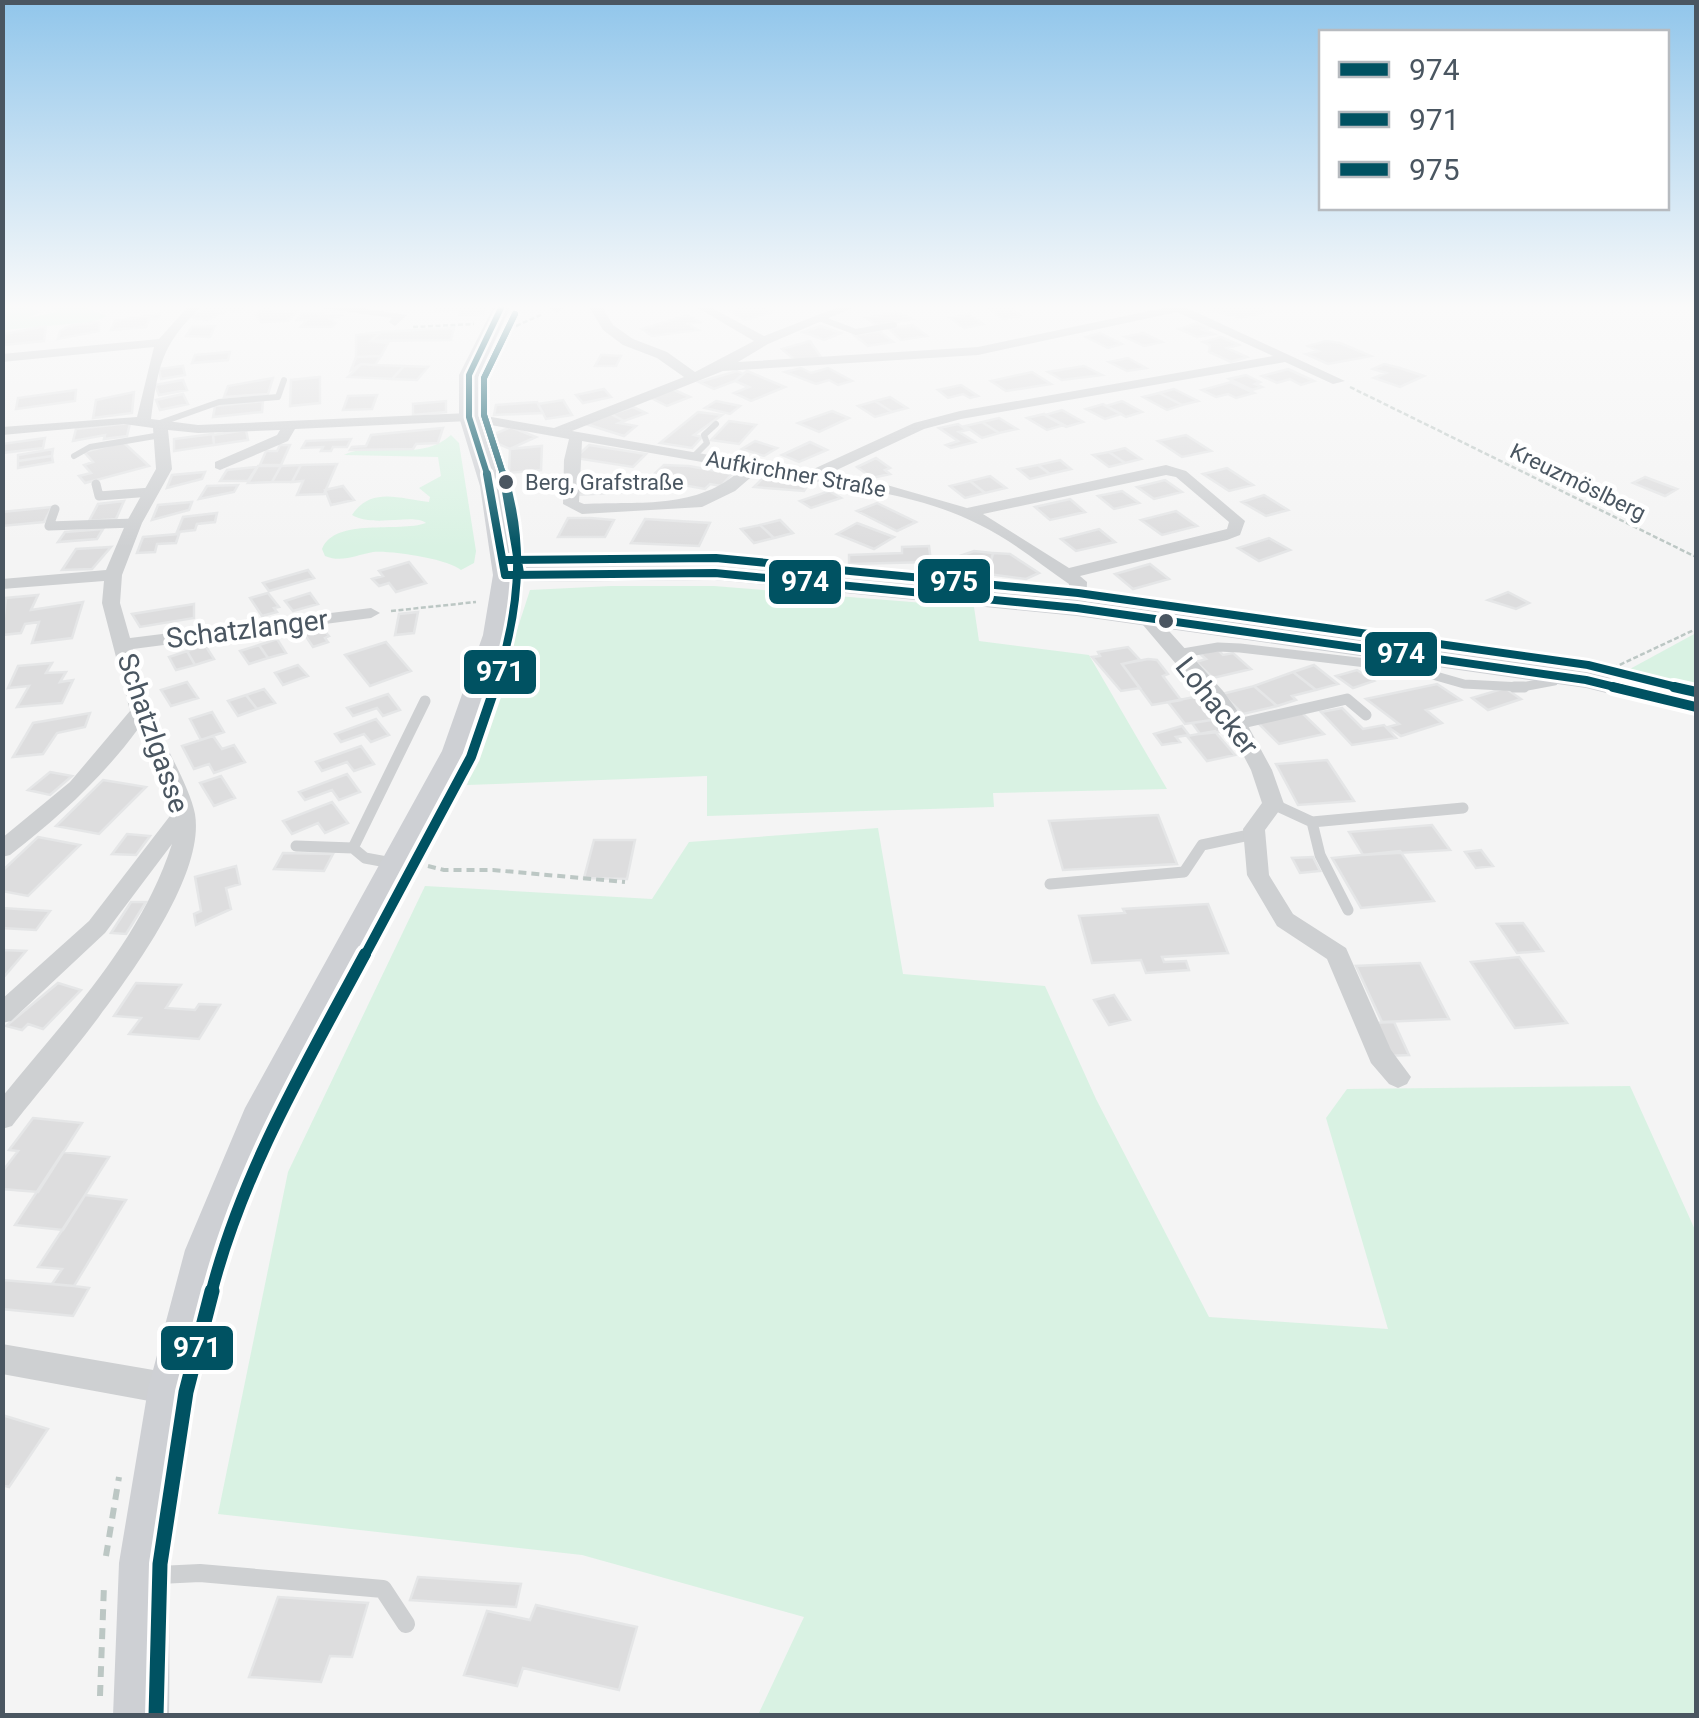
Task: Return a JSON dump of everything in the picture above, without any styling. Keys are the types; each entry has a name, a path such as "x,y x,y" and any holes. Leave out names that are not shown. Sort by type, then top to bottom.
{"main road":[{"path":"140,1716 144,1575 172,1389 207,1250 259,1119 457,752 496,635 491,486 469,417 469,388"},
{"path":"492,588 716,573 1077,608 1556,675 1696,707"}],"street":[{"name":"Schatzlgasse","path":"2,1118 137,946 167,890 183,845 184,814 140,712 112,603 113,575 134,523 164,469 152,388"},
{"path":"558,431 665,388"},
{"path":"808,476 919,426 1112,388"},
{"name":"Aufkirchner Straße","path":"2,431 155,426 198,429 469,417 887,490 967,512 1066,574"},
{"path":"220,466 284,438 290,425"},
{"path":"578,434 570,460 574,475 571,504 582,510 702,502 730,488 754,466"},
{"path":"967,512 1166,470 1181,474 1236,522 1234,532 1222,538 1066,574"},
{"path":"1066,574 1078,582 1077,608"},
{"path":"2,584 113,575"},
{"name":"Schatzlanger","path":"122,645 371,613"},
{"name":"Lohacker","path":"1146,616 1238,724 1262,766 1273,804"},
{"path":"2,850 63,805 108,759 140,712"},
{"path":"1273,804 1254,834 1258,875 1286,920 1337,954 1380,1056 1398,1077"},
{"path":"2,1014 97,926 184,814"},
{"path":"2,1359 172,1389"}],"lane":[{"path":"274,409 281,388"},
{"path":"74,456 218,402 278,396"},
{"path":"694,456 707,443 704,435 716,424"},
{"path":"96,484 99,496 151,492"},
{"path":"55,509 49,526 134,523"},
{"path":"1177,654 1218,647 1240,648 1408,668 1436,680 1498,687 1543,684 1554,681 1556,675"},
{"path":"1238,724 1348,699 1366,714"},
{"path":"353,848 424,701"},
{"path":"1273,804 1312,822 1463,808"},
{"path":"1312,822 1320,855 1348,910"},
{"path":"1050,884 1184,872 1189,856 1200,844 1254,834"},
{"path":"296,846 353,848 365,858 405,849"},
{"path":"144,1575 200,1573 382,1589 406,1624"}],"path":[{"name":"Kreuzmöslberg","path":"1353,388 1696,556"},
{"path":"371,613 492,588"},
{"path":"1586,680 1696,629"},
{"path":"405,849 428,839 429,868 626,882"}],"green space":[{"path":"451,435 459,443 476,551 474,563 461,570 432,559 392,552 343,559 325,556 322,549 340,533 426,523 412,519 361,519 352,515 377,497 429,502 430,497 419,488 441,476 438,457 344,455 370,449 425,448"},
{"path":"714,586 974,607 979,641 1089,655 1167,789 993,793 994,807 707,816 707,776 467,785 530,590"},
{"path":"1696,633 1696,699 1629,683 1617,676"},
{"path":"878,828 903,974 1045,986 1096,1099 1209,1317 1388,1329 1326,1118 1347,1089 1630,1086 1696,1232 1696,1715 758,1715 804,1617 582,1555 218,1514 288,1172 425,886 652,899 689,842"}],"building":[{"path":"156,388 187,390 159,395"},
{"path":"227,388 270,388 268,394 224,397"},
{"path":"291,388 320,388 320,403 290,406"},
{"path":"746,388 782,388 751,401 734,393"},
{"path":"966,388 978,396 948,398 938,390"},
{"path":"1244,388 1254,393 1236,398 1228,394 1216,397 1202,390"},
{"path":"604,389 611,397 583,403 576,395"},
{"path":"672,389 690,397 667,406 649,397"},
{"path":"1174,389 1198,401 1182,405 1159,393"},
{"path":"76,390 75,401 16,409 18,398"},
{"path":"134,392 132,413 93,418 96,400"},
{"path":"1159,393 1182,405 1167,410 1143,397"},
{"path":"183,394 188,404 160,410 156,400"},
{"path":"377,395 372,409 343,410 348,396"},
{"path":"890,397 907,408 892,412 875,401"},
{"path":"563,400 572,415 546,419 538,404"},
{"path":"263,401 262,412 213,417 215,406"},
{"path":"446,401 446,412 413,415 413,404"},
{"path":"716,401 740,406 730,414 705,408"},
{"path":"875,401 892,412 875,417 858,406"},
{"path":"1122,401 1142,412 1126,417 1106,406"},
{"path":"537,402 543,413 494,415 496,405"},
{"path":"1103,404 1121,414 1105,419 1086,409"},
{"path":"633,407 646,413 624,421 611,414"},
{"path":"1062,410 1083,422 1066,427 1045,415"},
{"path":"832,411 849,418 819,432 798,423"},
{"path":"698,412 722,415 694,435 702,437 692,448 660,443"},
{"path":"611,414 624,421 619,423 636,426 624,436 586,424"},
{"path":"1044,414 1064,425 1047,430 1027,418"},
{"path":"999,418 1017,429 999,433 982,422"},
{"path":"729,421 756,425 739,444 711,440"},
{"path":"982,422 999,433 982,438 965,426"},
{"path":"130,423 127,436 104,439 105,435 73,441 76,429"},
{"path":"958,424 967,430 959,432 975,442 951,448 946,445 958,441 939,428"},
{"path":"511,427 536,437 510,449 485,438"},
{"path":"443,428 438,443 416,444 413,449 350,450 366,446 371,435"},
{"path":"246,430 248,440 214,445 213,435"},
{"path":"213,434 214,445 174,451 174,439"},
{"path":"1186,435 1211,451 1182,457 1158,441"},
{"path":"45,438 43,448 2,453 2,444"},
{"path":"351,439 347,447 333,447 331,451 321,451 323,447 302,448 306,441"},
{"path":"755,441 777,448 764,456 742,449"},
{"path":"123,442 149,466 85,483 79,476 91,473 84,465 93,462 84,452"},
{"path":"810,442 827,450 799,462 782,455"},
{"path":"280,445 290,445 281,465 260,465 266,451 277,451"},
{"path":"589,445 646,454 633,467 575,458"},
{"path":"542,446 541,470 509,473 510,449"},
{"path":"1125,448 1141,459 1125,463 1109,452"},
{"path":"53,449 52,456 18,461 18,455"},
{"path":"1109,452 1125,463 1109,467 1093,455"},
{"path":"52,456 53,462 18,468 18,461"},
{"path":"876,458 890,468 885,470 890,474 872,478 857,467"},
{"path":"1060,460 1071,469 1050,474 1038,465"},
{"path":"337,464 324,494 297,495 303,481 292,482 301,465"},
{"path":"301,465 292,482 272,482 281,466"},
{"path":"664,465 732,474 721,486 710,484 705,489 649,479"},
{"path":"1038,465 1050,474 1030,479 1018,469"},
{"path":"258,466 281,466 272,482 248,483"},
{"path":"257,467 248,481 220,481 227,470"},
{"path":"1227,468 1253,485 1229,491 1203,474"},
{"path":"205,472 202,479 167,488 172,475"},
{"path":"765,476 809,484 804,491 754,487"},
{"path":"990,476 1006,488 985,493 970,481"},
{"path":"1645,477 1677,489 1665,496 1633,483"},
{"path":"1165,480 1182,492 1154,499 1137,487"},
{"path":"627,481 626,492 578,495 580,483"},
{"path":"970,481 985,493 965,498 950,486"},
{"path":"238,485 234,492 199,499 207,486"},
{"path":"343,486 354,500 331,505 325,490"},
{"path":"829,491 841,498 811,508 800,501"},
{"path":"1122,491 1139,503 1114,509 1098,496"},
{"path":"1264,495 1288,510 1266,516 1242,502"},
{"path":"1070,499 1085,512 1050,520 1035,507"},
{"path":"124,501 116,519 89,521 98,504"},
{"path":"192,502 189,510 152,520 158,505"},
{"path":"877,503 916,522 897,531 857,511"},
{"path":"52,507 44,522 2,526 2,512"},
{"path":"1176,511 1197,526 1162,535 1141,520"},
{"path":"217,513 215,522 177,532 183,517"},
{"path":"568,518 614,520 605,537 558,537"},
{"path":"645,519 710,523 699,546 631,543"},
{"path":"780,520 793,533 774,538 760,525"},
{"path":"857,523 894,537 874,549 837,534"},
{"path":"760,525 774,538 754,543 741,529"},
{"path":"103,529 97,539 58,542 65,532"},
{"path":"1099,529 1115,542 1076,551 1061,539"},
{"path":"179,534 176,543 157,544 155,552 137,553 143,537"},
{"path":"1269,538 1290,550 1259,561 1238,548"},
{"path":"929,546 931,562 849,564 849,555 902,553 902,547"},
{"path":"111,547 92,569 62,570 76,549"},
{"path":"974,551 993,553 988,574 953,571 939,563"},
{"path":"993,553 1010,554 1039,573 1026,579 988,574"},
{"path":"409,562 426,583 396,592 389,583 379,586 372,579 383,576 379,571"},
{"path":"1150,564 1169,579 1133,589 1115,574"},
{"path":"308,570 314,578 269,591 263,583"},
{"path":"1508,592 1529,603 1516,609 1488,600"},
{"path":"268,593 279,607 274,608 277,612 262,616 250,598"},
{"path":"310,593 318,604 293,611 285,601"},
{"path":"38,595 31,610 83,602 72,638 32,643 39,622 25,624 21,633 2,635 6,598"},
{"path":"194,604 194,618 140,627 132,614"},
{"path":"418,612 414,633 395,635 399,614"},
{"path":"321,627 329,636 325,638 328,642 313,647 303,632"},
{"path":"277,639 286,653 268,658 259,645"},
{"path":"386,642 411,671 370,686 345,655"},
{"path":"205,645 214,659 195,665 187,651"},
{"path":"259,645 268,658 249,664 240,651"},
{"path":"1128,647 1140,660 1122,664 1140,688 1121,691 1092,657 1100,656 1098,652"},
{"path":"1217,649 1223,655 1233,653 1251,669 1213,678 1196,662 1206,659 1200,654"},
{"path":"187,651 195,665 176,670 169,657"},
{"path":"1157,660 1168,674 1163,676 1181,700 1152,705 1122,664"},
{"path":"52,663 46,673 66,672 60,682 73,680 62,703 17,707 29,686 8,688 18,666"},
{"path":"298,665 308,676 283,685 275,673"},
{"path":"1314,665 1338,684 1316,690 1293,672"},
{"path":"1357,670 1374,681 1353,688 1336,676"},
{"path":"1293,672 1316,690 1292,696 1296,700 1277,706 1254,686"},
{"path":"187,682 198,698 171,706 161,690"},
{"path":"1437,684 1461,700 1426,710 1442,723 1401,736 1388,727 1399,724 1366,699"},
{"path":"1254,686 1277,706 1243,714 1222,694"},
{"path":"1505,688 1521,699 1488,710 1472,698"},
{"path":"264,689 275,703 257,709 246,695"},
{"path":"388,694 400,710 383,716 377,708 353,716 347,708"},
{"path":"246,695 257,709 238,716 228,701"},
{"path":"1199,696 1218,719 1185,724 1168,702"},
{"path":"1342,708 1363,729 1384,725 1396,738 1352,745 1321,712"},
{"path":"1300,711 1324,734 1279,744 1257,722"},
{"path":"212,712 224,732 201,740 190,719"},
{"path":"90,713 85,727 57,733 43,754 13,757 33,723"},
{"path":"376,719 389,735 371,742 364,734 341,742 335,734"},
{"path":"1218,719 1229,731 1200,734 1192,723"},
{"path":"1182,726 1189,735 1176,737 1180,742 1162,745 1154,734"},
{"path":"1215,731 1235,755 1207,761 1187,736"},
{"path":"213,736 222,749 234,745 245,762 214,773 209,764 194,769 182,746"},
{"path":"361,746 374,764 354,771 347,762 322,771 316,762"},
{"path":"1327,760 1354,801 1298,805 1276,764"},
{"path":"50,772 72,776 50,795 28,790"},
{"path":"347,774 360,792 339,800 332,790 305,800 299,792"},
{"path":"221,776 235,798 214,806 200,783"},
{"path":"103,780 146,787 99,834 56,826"},
{"path":"332,802 348,823 325,833 318,823 292,834 283,821"},
{"path":"1158,815 1177,864 1063,870 1049,821"},
{"path":"1432,825 1450,850 1363,855 1349,832"},
{"path":"127,834 150,836 136,855 112,854"},
{"path":"38,837 80,845 28,896 2,891 2,871"},
{"path":"594,840 635,840 627,879 584,878"},
{"path":"1481,850 1493,866 1476,868 1465,852"},
{"path":"1400,851 1434,901 1361,908 1332,858"},
{"path":"283,853 333,854 324,871 274,869"},
{"path":"1313,857 1320,871 1300,873 1292,858"},
{"path":"236,866 240,884 226,888 231,909 196,925 194,914 201,911 195,877"},
{"path":"131,902 146,902 126,934 111,933"},
{"path":"1208,904 1228,953 1162,957 1164,962 1186,961 1189,970 1146,973 1141,960 1092,963 1079,916"},
{"path":"2,908 50,911 36,930 2,928"},
{"path":"1523,923 1543,951 1517,953 1497,924"},
{"path":"2,950 26,951 2,979"},
{"path":"1519,957 1567,1023 1515,1028 1471,962"},
{"path":"1420,963 1449,1019 1382,1022 1356,966"},
{"path":"58,983 81,990 43,1029 28,1024 22,1030 6,1026"},
{"path":"136,983 181,985 166,1008 195,1010 199,1004 220,1005 199,1039 129,1034 141,1018 114,1016"},
{"path":"1114,995 1130,1020 1109,1025 1094,1000"},
{"path":"1394,1022 1409,1055 1385,1056 1370,1023"},
{"path":"33,1118 82,1123 38,1192 2,1189 2,1172 18,1151 9,1150"},
{"path":"63,1152 109,1157 63,1230 15,1225"},
{"path":"85,1195 126,1200 74,1286 52,1284 62,1269 38,1267"},
{"path":"2,1280 89,1288 73,1316 2,1309"},
{"path":"2,1415 48,1429 9,1487 2,1485"},
{"path":"418,1577 521,1584 516,1607 410,1600"},
{"path":"278,1597 368,1603 352,1657 330,1656 321,1682 249,1677"},
{"path":"536,1605 637,1627 619,1690 523,1668 517,1686 464,1675 487,1611 530,1620"}],"transit line":[{"name":"974","path":"469,388 469,417 491,486 505,575"},
{"name":"971","path":"156,1716 160,1564 186,1392 221,1255 273,1125 471,757 511,639 520,574 506,483 484,415 484,388"},
{"name":"975","path":"484,388 484,415 506,483 520,573"},
{"name":"975","path":"505,560 716,558 1078,593 1588,665 1696,692"},
{"name":"974","path":"505,575 715,573 1077,608 1586,680 1696,707"}],"place":[{"name":"Berg, Grafstraße","path":"506,482"}]}
